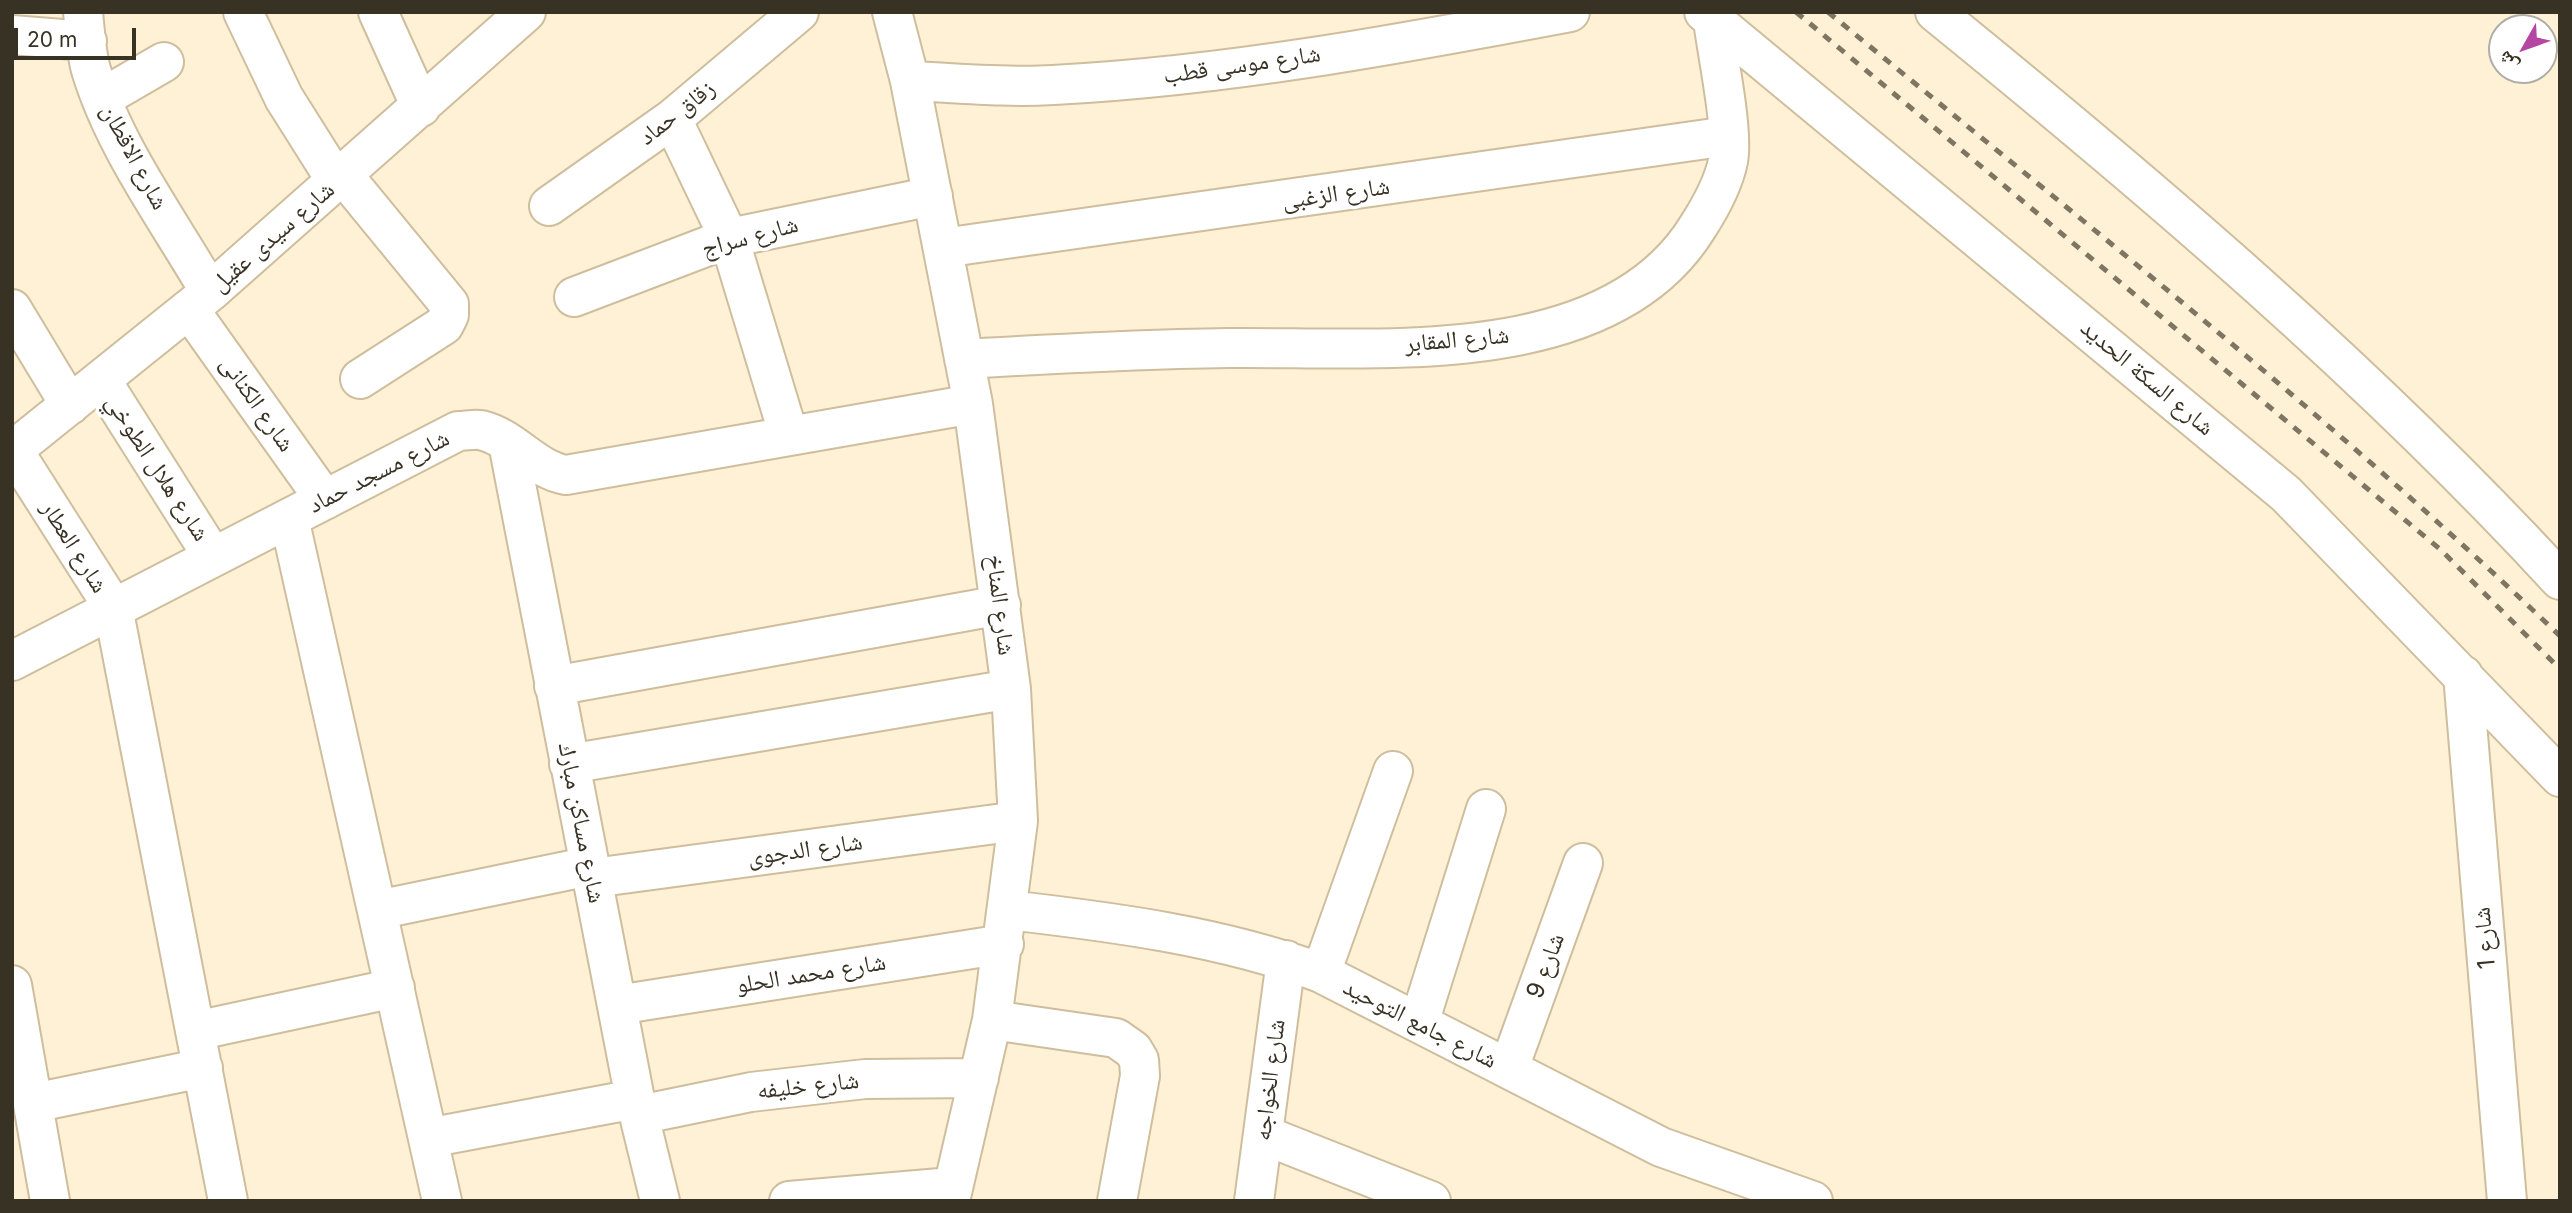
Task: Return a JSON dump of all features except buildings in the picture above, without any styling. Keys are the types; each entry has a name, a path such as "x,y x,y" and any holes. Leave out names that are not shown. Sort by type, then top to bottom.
{"street":[{"path":"243,12 285,98 340,179 449,304 449,315 444,325 360,379"},
{"path":"378,12 421,107"},
{"name":"زقاق حماد","path":"549,206 672,119 799,12"},
{"name":"شارع المناخ","path":"892,12 910,81 973,404 1011,689 1017,821 1006,927 992,1020 951,1194"},
{"name":"شارع موسى قطب","path":"910,81 1050,86 1170,77 1427,39 1570,12"},
{"path":"1935,12 2109,153 2365,381 2560,580"},
{"name":"شارع سيدى عقيل","path":"13,451 200,300 421,107 520,15"},
{"name":"شارع المقابر","path":"964,359 1160,350 1425,346 1496,340 1566,325 1611,307 1652,281 1686,247 1711,206 1728,160 1728,135 1709,16"},
{"name":"شارع السكة الحديد","path":"1709,16 2286,494 2560,777"},
{"path":"12,35 85,27"},
{"name":"شارع الاقطان","path":"85,27 91,68 102,98 200,300"},
{"path":"102,98 164,62"},
{"path":"672,119 729,238 789,436"},
{"name":"شارع الزغبى","path":"943,248 1728,135"},
{"name":"شارع سراج","path":"574,297 729,238 933,196"},
{"name":"شارع الكنانى","path":"200,300 325,500"},
{"path":"12,309 70,405"},
{"name":"شارع هلال الطوخي","path":"101,380 213,557"},
{"name":"شارع مسجد حماد","path":"12,661 458,431 480,430 508,443 547,471 566,475 973,404"},
{"name":"شارع مساكن مبارك","path":"508,443 637,1107 660,1201"},
{"name":"شارع العطار","path":"13,451 113,607"},
{"path":"289,518 442,1201"},
{"path":"554,686 1001,605"},
{"path":"113,607 229,1201"},
{"name":"شارع 1","path":"2463,675 2507,1201"},
{"path":"569,764 1011,689"},
{"name":"شارع الخواجه","path":"1254,1201 1264,1136 1303,966 1393,771"},
{"path":"1419,1023 1486,809"},
{"name":"شارع الدجوى","path":"377,909 591,872 1017,821"},
{"name":"شارع 9","path":"1509,1069 1583,863"},
{"name":"شارع جامع التوحيد","path":"1006,927 1105,921 1195,938 1303,966 1661,1147 1813,1201"},
{"name":"شارع محمد الحلو","path":"617,1005 1006,927"},
{"path":"12,985 50,1201"},
{"path":"195,1031 395,988"},
{"path":"992,1020 1116,1038 1133,1050 1139,1060 1140,1076 1117,1201"},
{"path":"33,1103 203,1068"},
{"name":"شارع خليفه","path":"428,1138 637,1107 865,1079 979,1077"},
{"path":"1264,1136 1431,1201"},
{"path":"789,1201 951,1194"}],"railway":[{"path":"1796,12 2441,550 2560,669"},
{"path":"1828,12 2292,395 2472,554 2560,636"}]}
